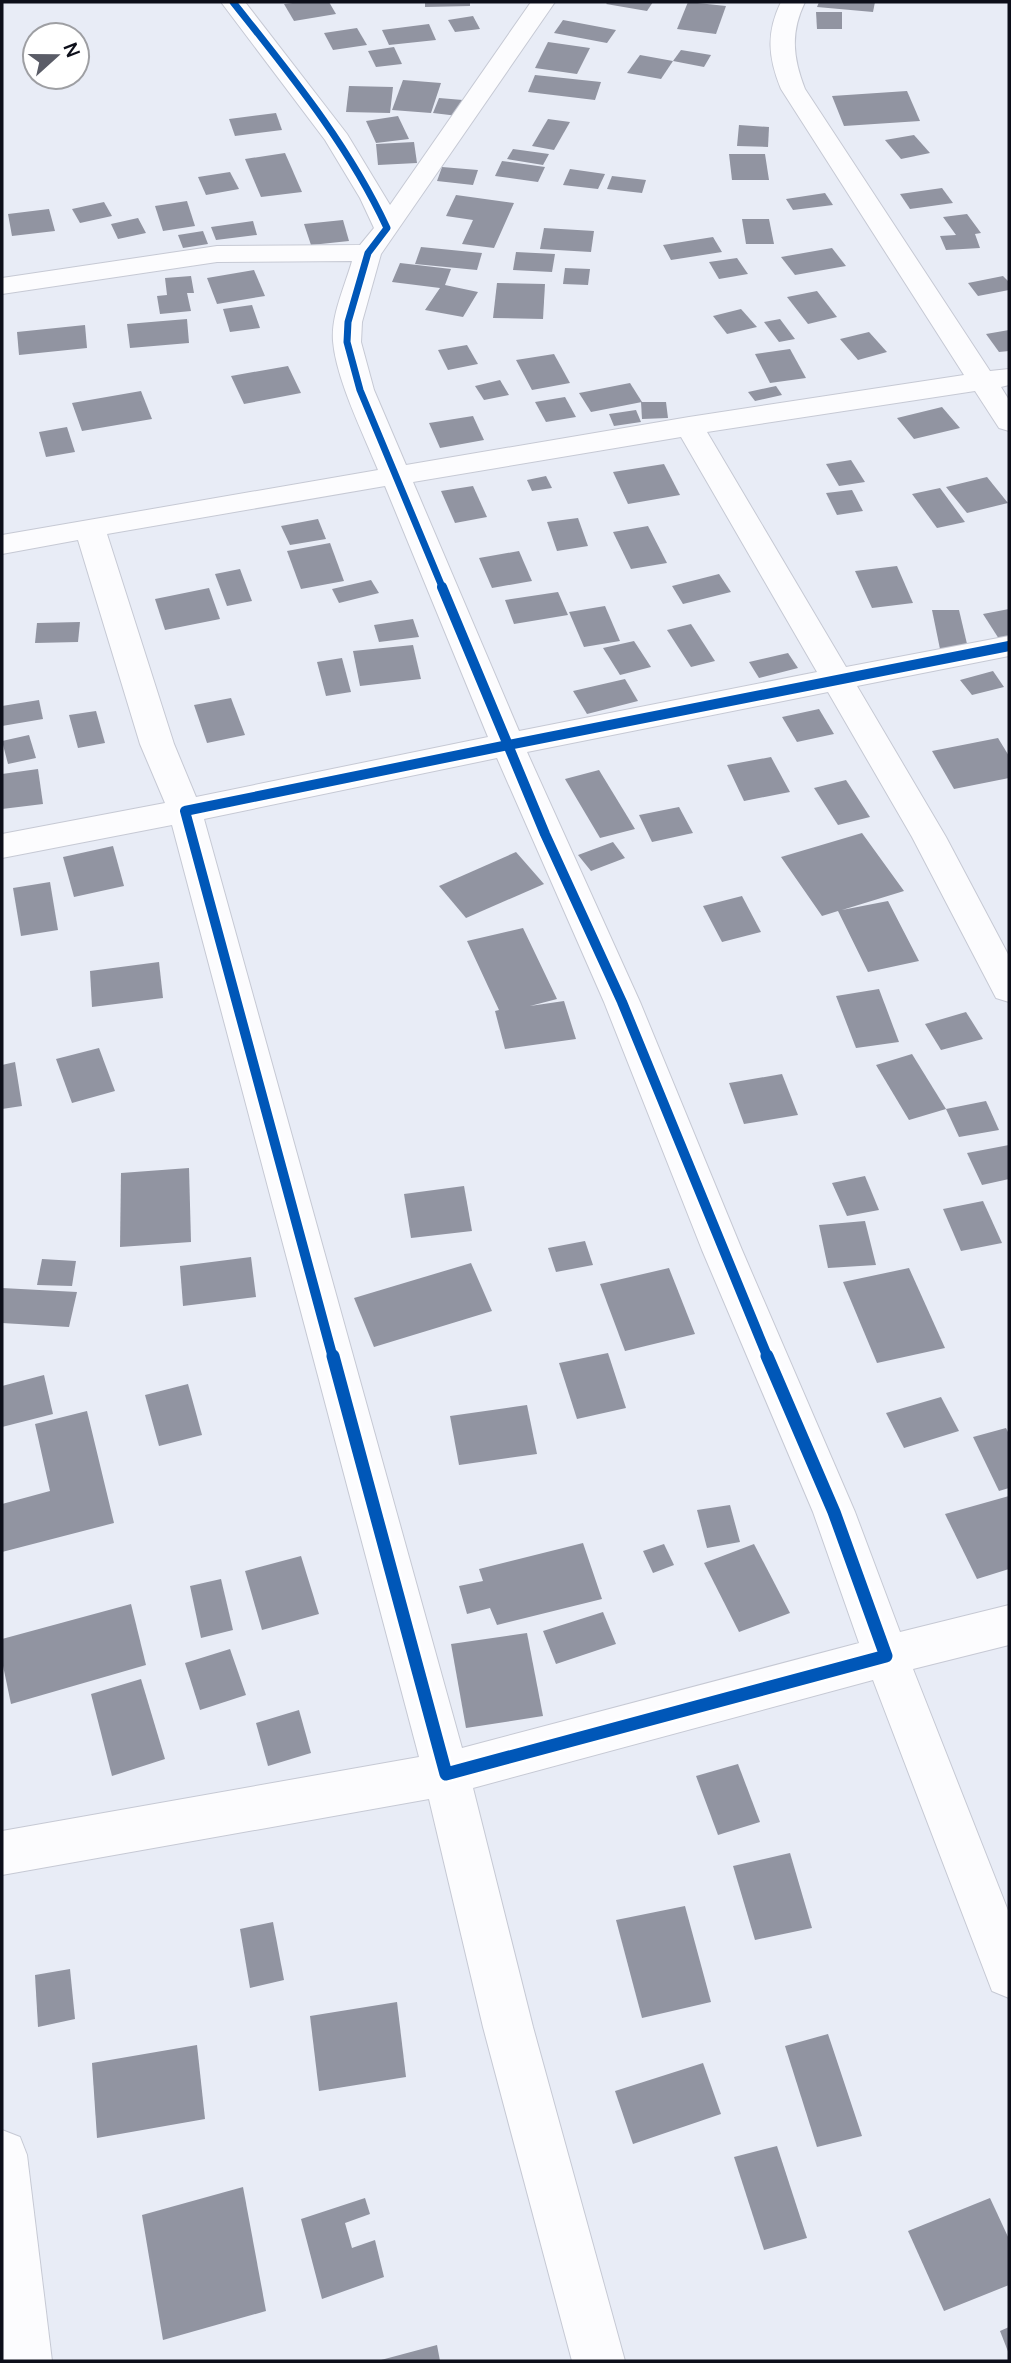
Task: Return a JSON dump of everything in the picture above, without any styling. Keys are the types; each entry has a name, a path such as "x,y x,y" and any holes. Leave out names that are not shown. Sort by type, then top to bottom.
{"street":[{"path":"233,2 365,181 387,228"},
{"path":"543,2 368,253 352,301 347,342 360,390 545,834 622,1002 722,1250 834,1512 886,1656 1009,1974"},
{"path":"793,2 786,15 779,41 782,61 793,89 996,379 1009,422"},
{"path":"2,286 217,254 368,253"},
{"path":"2,544 689,426 996,379"},
{"path":"689,426 929,837 1009,989"},
{"path":"90,528 157,744 185,811 446,1774 508,2027 599,2361"},
{"path":"2,846 1009,646"},
{"path":"2,1853 446,1774 1009,1625"},
{"path":"2,2155 26,2361"}],"building":[{"path":"329,2 336,14 294,21 284,4"},
{"path":"425,2 470,2 470,6 425,7"},
{"path":"653,2 647,11 606,4"},
{"path":"688,2 726,6 716,34 677,29"},
{"path":"819,2 875,2 873,12 817,7"},
{"path":"816,12 842,12 842,29 817,29"},
{"path":"473,16 480,29 455,32 448,20"},
{"path":"563,20 616,30 607,43 554,33"},
{"path":"429,24 436,40 389,45 382,30"},
{"path":"357,28 367,45 333,50 324,33"},
{"path":"548,42 590,48 577,74 535,68"},
{"path":"394,47 402,64 376,67 368,51"},
{"path":"681,50 711,55 704,67 673,61"},
{"path":"640,55 673,61 661,79 627,73"},
{"path":"535,75 601,82 595,100 528,92"},
{"path":"403,80 441,83 431,113 392,110"},
{"path":"349,86 393,87 390,113 346,112"},
{"path":"907,91 920,121 844,126 832,96"},
{"path":"439,98 463,100 458,116 433,113"},
{"path":"276,113 282,130 235,136 229,119"},
{"path":"398,116 409,139 376,143 366,121"},
{"path":"548,119 570,122 554,150 532,146"},
{"path":"739,125 769,127 768,147 737,146"},
{"path":"914,135 930,153 901,159 885,140"},
{"path":"414,142 417,163 378,165 376,144"},
{"path":"513,149 549,154 543,165 507,159"},
{"path":"285,153 302,192 261,197 245,159"},
{"path":"729,154 765,154 769,180 732,180"},
{"path":"502,161 545,167 538,182 495,176"},
{"path":"442,167 478,170 473,185 437,181"},
{"path":"570,169 605,174 598,189 563,185"},
{"path":"230,172 239,189 206,195 198,177"},
{"path":"612,176 646,180 642,193 607,189"},
{"path":"942,188 953,203 910,209 900,194"},
{"path":"825,193 833,205 793,210 786,199"},
{"path":"456,195 514,203 494,248 462,244 473,220 446,216"},
{"path":"187,201 195,226 163,231 155,206"},
{"path":"104,202 112,216 80,223 72,209"},
{"path":"49,209 55,231 12,236 8,214"},
{"path":"967,214 981,233 975,234 980,248 946,250 940,236 956,235 943,217"},
{"path":"138,218 146,233 118,239 111,224"},
{"path":"742,219 769,219 774,244 746,244"},
{"path":"343,220 349,241 311,245 304,224"},
{"path":"253,221 257,235 216,240 211,227"},
{"path":"544,228 594,231 591,252 540,249"},
{"path":"203,231 208,244 183,248 178,235"},
{"path":"713,237 722,252 671,260 663,245"},
{"path":"421,247 482,253 477,270 415,264"},
{"path":"832,248 846,266 795,275 781,257"},
{"path":"516,252 555,254 552,272 513,270"},
{"path":"737,258 748,274 719,279 709,262"},
{"path":"400,263 451,269 445,285 478,292 463,317 425,310 440,288 392,282"},
{"path":"565,268 590,269 588,285 563,284"},
{"path":"254,270 265,296 217,304 207,278"},
{"path":"191,276 194,293 187,293 191,311 160,314 157,296 167,295 165,278"},
{"path":"1003,276 1009,282 1009,290 978,296 968,283"},
{"path":"497,283 545,284 543,319 493,318"},
{"path":"817,291 837,317 808,324 787,297"},
{"path":"252,305 260,328 230,332 223,309"},
{"path":"741,309 757,327 727,334 713,316"},
{"path":"187,319 189,343 130,348 127,324"},
{"path":"780,319 795,339 779,342 764,322"},
{"path":"85,325 87,348 19,355 17,332"},
{"path":"1009,330 1009,351 999,352 986,334"},
{"path":"869,332 887,352 858,360 840,339"},
{"path":"467,345 478,364 448,370 438,350"},
{"path":"790,349 806,378 770,383 755,354"},
{"path":"554,354 570,383 532,390 516,360"},
{"path":"288,366 301,393 244,404 231,376"},
{"path":"500,380 509,395 484,400 475,386"},
{"path":"630,383 642,402 591,412 579,393"},
{"path":"776,386 782,395 755,401 748,392"},
{"path":"141,391 152,419 82,431 72,403"},
{"path":"565,397 576,417 546,422 535,402"},
{"path":"641,402 666,402 668,418 642,419"},
{"path":"942,407 960,428 914,439 897,418"},
{"path":"636,410 641,422 614,426 609,414"},
{"path":"473,416 484,440 440,448 429,423"},
{"path":"67,427 75,452 46,457 39,432"},
{"path":"851,460 865,482 839,486 826,464"},
{"path":"664,464 680,495 628,504 613,472"},
{"path":"546,476 552,488 532,491 527,480"},
{"path":"987,477 1008,503 967,513 946,487"},
{"path":"473,486 487,517 455,523 441,491"},
{"path":"940,488 965,522 937,528 912,494"},
{"path":"852,490 863,511 837,515 826,493"},
{"path":"578,518 588,546 557,551 547,522"},
{"path":"318,519 326,539 290,545 281,526"},
{"path":"648,526 667,563 631,569 613,532"},
{"path":"330,543 344,581 301,589 287,551"},
{"path":"519,551 532,581 492,588 479,558"},
{"path":"897,566 913,603 872,608 855,571"},
{"path":"240,569 252,601 227,606 215,574"},
{"path":"719,574 731,592 683,604 672,586"},
{"path":"371,580 379,593 339,603 332,589"},
{"path":"209,588 220,619 165,630 155,599"},
{"path":"558,592 568,615 514,624 505,600"},
{"path":"605,606 620,641 584,647 569,612"},
{"path":"1009,609 1009,636 999,639 983,614"},
{"path":"932,610 959,610 968,648 940,649"},
{"path":"413,619 419,637 379,642 374,625"},
{"path":"80,622 78,642 35,643 37,623"},
{"path":"691,624 715,661 691,667 667,630"},
{"path":"634,641 651,667 620,675 603,648"},
{"path":"413,645 421,679 360,686 353,651"},
{"path":"788,653 798,668 759,678 749,662"},
{"path":"342,658 351,692 326,696 317,662"},
{"path":"993,671 1004,687 972,695 960,680"},
{"path":"625,679 638,701 587,714 573,691"},
{"path":"231,698 245,735 207,743 194,705"},
{"path":"39,700 43,719 2,726 2,706"},
{"path":"819,709 834,734 797,742 782,717"},
{"path":"96,711 105,743 78,748 69,715"},
{"path":"29,735 36,758 8,764 2,741"},
{"path":"998,738 1009,756 1009,778 954,789 932,751"},
{"path":"771,757 790,792 744,801 727,765"},
{"path":"38,769 43,804 2,809 2,774"},
{"path":"599,770 635,829 600,838 565,779"},
{"path":"846,780 870,817 838,825 814,788"},
{"path":"679,807 693,833 652,842 639,815"},
{"path":"862,833 904,891 842,910 888,901 919,961 868,972 838,911 822,916 781,857"},
{"path":"613,842 625,858 591,871 578,855"},
{"path":"113,846 124,886 74,897 63,857"},
{"path":"516,852 544,884 466,918 439,886"},
{"path":"50,882 58,930 21,936 13,888"},
{"path":"742,896 761,932 722,942 703,906"},
{"path":"523,928 557,999 530,1006 564,1001 576,1039 505,1049 495,1011 499,1010 467,941"},
{"path":"159,962 163,998 92,1007 90,971"},
{"path":"879,989 899,1042 856,1048 836,996"},
{"path":"966,1012 983,1039 941,1050 925,1024"},
{"path":"99,1048 115,1091 72,1103 56,1059"},
{"path":"912,1054 946,1109 909,1120 876,1065"},
{"path":"15,1062 22,1106 2,1109 2,1065"},
{"path":"782,1074 798,1115 744,1124 729,1083"},
{"path":"986,1101 999,1130 959,1137 946,1109"},
{"path":"1009,1145 1009,1179 982,1185 967,1153"},
{"path":"189,1168 191,1242 120,1247 121,1173"},
{"path":"865,1176 879,1210 847,1216 832,1183"},
{"path":"464,1186 472,1231 411,1238 404,1194"},
{"path":"983,1201 1002,1243 961,1251 943,1209"},
{"path":"865,1221 876,1265 828,1268 819,1225"},
{"path":"585,1241 593,1265 556,1272 548,1248"},
{"path":"251,1257 256,1297 183,1306 180,1266"},
{"path":"42,1259 76,1261 72,1286 37,1285"},
{"path":"471,1263 492,1311 374,1347 354,1298"},
{"path":"669,1268 695,1334 625,1351 600,1284"},
{"path":"909,1268 945,1348 877,1363 843,1282"},
{"path":"2,1288 77,1292 69,1327 2,1323"},
{"path":"608,1353 626,1408 577,1419 559,1363"},
{"path":"44,1375 53,1414 2,1427 2,1386"},
{"path":"188,1384 202,1435 159,1446 145,1395"},
{"path":"941,1397 959,1431 904,1448 886,1413"},
{"path":"527,1405 537,1454 459,1465 450,1416"},
{"path":"87,1411 114,1523 2,1552 2,1504 50,1491 35,1424"},
{"path":"1006,1428 1009,1434 1009,1488 999,1491 973,1437"},
{"path":"1009,1496 1009,1569 977,1579 945,1514"},
{"path":"730,1505 740,1542 707,1548 697,1510"},
{"path":"583,1543 602,1599 497,1625 490,1608 467,1614 459,1586 483,1581 479,1569"},
{"path":"664,1544 674,1565 653,1573 643,1551"},
{"path":"754,1544 790,1613 739,1632 704,1563"},
{"path":"301,1556 319,1614 262,1630 245,1571"},
{"path":"221,1579 233,1630 201,1638 190,1586"},
{"path":"131,1604 146,1665 11,1704 2,1661 2,1639"},
{"path":"603,1612 616,1644 556,1664 543,1631"},
{"path":"527,1633 543,1716 466,1728 451,1644"},
{"path":"230,1649 246,1695 200,1710 185,1663"},
{"path":"141,1679 165,1759 112,1776 91,1694"},
{"path":"299,1710 311,1753 268,1766 256,1723"},
{"path":"738,1764 760,1822 718,1835 696,1776"},
{"path":"790,1853 812,1928 755,1940 733,1866"},
{"path":"685,1906 711,2002 642,2018 616,1920"},
{"path":"273,1922 284,1980 250,1988 240,1929"},
{"path":"70,1969 75,2019 38,2027 35,1975"},
{"path":"397,2002 406,2077 319,2091 310,2016"},
{"path":"828,2034 862,2136 817,2147 785,2046"},
{"path":"197,2045 205,2119 97,2138 92,2063"},
{"path":"703,2063 721,2114 633,2144 615,2091"},
{"path":"777,2146 807,2238 764,2250 734,2157"},
{"path":"243,2187 266,2311 163,2340 142,2215"},
{"path":"365,2198 370,2214 345,2223 352,2248 375,2240 384,2277 322,2299 301,2219"},
{"path":"990,2198 1009,2239 1009,2285 944,2311 908,2231"},
{"path":"1009,2327 1009,2354 1000,2331"},
{"path":"437,2345 440,2361 381,2361 381,2360"}],"cycle path":[{"path":"233,2 338,139 373,198 387,228 368,253 348,322 347,342 360,390 545,834 622,1002 722,1250 834,1512 886,1656 446,1774 185,811 494,747 597,727 803,686 1009,646"}]}
